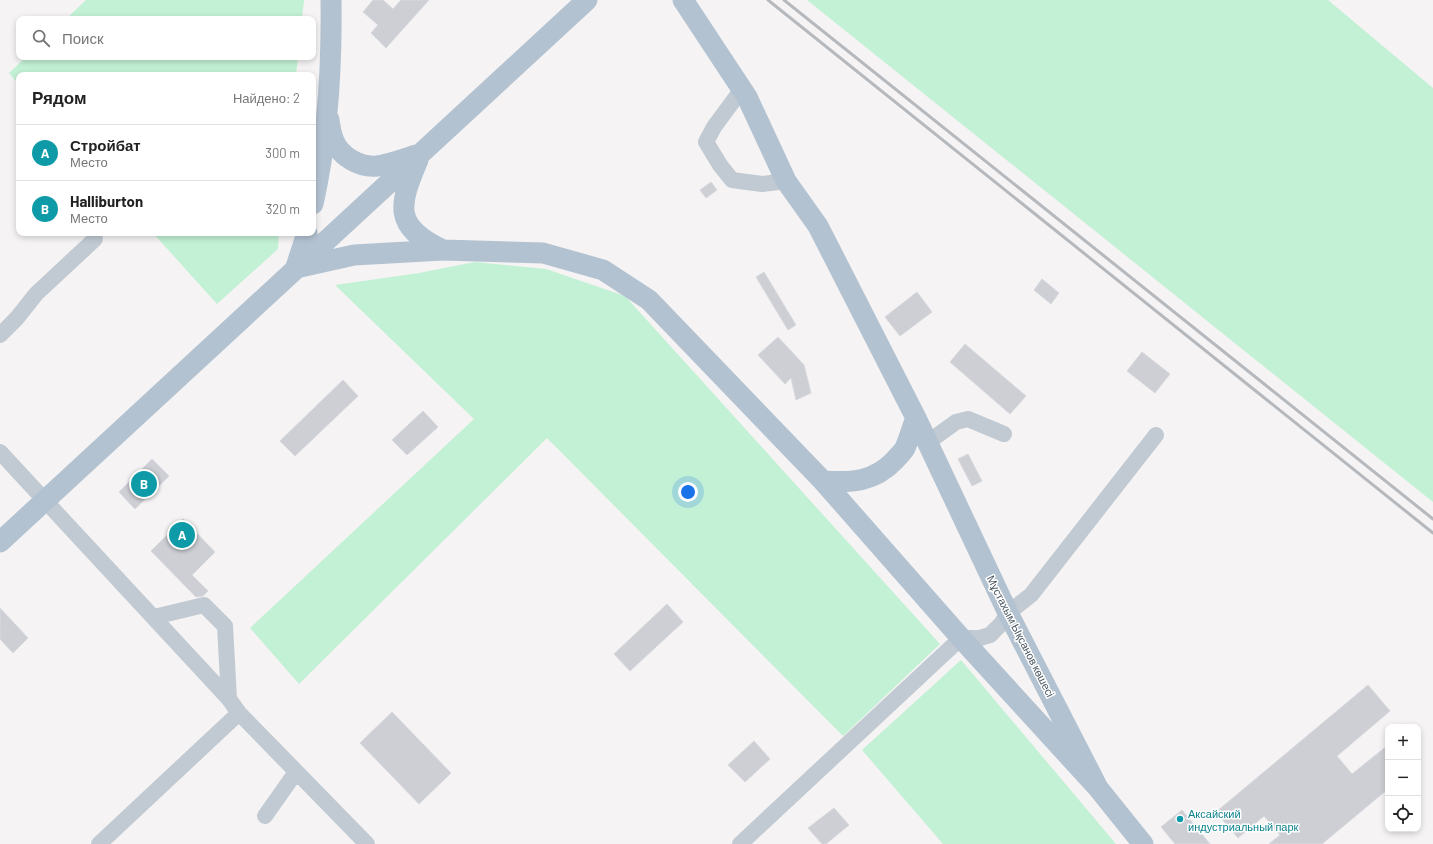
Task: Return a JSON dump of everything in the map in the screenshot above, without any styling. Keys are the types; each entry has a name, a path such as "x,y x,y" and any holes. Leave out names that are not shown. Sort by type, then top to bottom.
{"main road":[{"path":"316,187 322,154 332,45 331,0"},
{"path":"0,542 587,0"},
{"name":"Мұстахым Ықсанов көшесі","path":"683,0 747,97 786,181 818,226 916,418 1008,613 1098,788 1143,844"},
{"path":"327,105 330,132 334,143 348,157 356,162 366,166 375,166 420,154"},
{"path":"420,154 406,188 404,215 415,234 443,250"},
{"path":"296,268 305,236"},
{"path":"296,268 354,255 443,250 543,253 603,270 649,300 823,481 961,638 1098,788"},
{"path":"823,481 845,482 864,480 875,476 887,468 904,449 916,418"}],"street":[{"path":"742,89 714,127 706,142 720,165 732,180 762,184 786,181"},
{"path":"0,335 17,318 36,294 95,239"},
{"path":"927,443 956,422 968,419 1004,434"},
{"path":"740,844 961,638 980,638 990,634 1001,624 1008,613 1031,595 1156,435"},
{"path":"0,452 154,617 229,699 239,712 367,844"},
{"path":"154,617 204,605 225,626 229,699"},
{"path":"99,844 239,712"},
{"path":"264,816 296,772"}],"green space":[{"path":"86,0 304,0 302,16 69,16"},
{"path":"807,0 1328,0 1433,88 1433,502"},
{"path":"23,60 298,60 296,72 16,72 16,81 9,73"},
{"path":"156,236 279,236 278,249 217,304"},
{"path":"475,262 546,269 625,296 940,644 843,736 547,438 299,684 250,628 474,419 335,285 419,273"},
{"path":"961,660 1116,844 943,844 862,750"}],"building":[{"path":"373,0 383,0 393,9 401,0 429,0 386,48 371,33 378,25 363,12"},
{"path":"711,182 717,190 706,198 700,190"},
{"path":"764,272 796,325 788,330 756,277"},
{"path":"1042,279 1059,293 1051,304 1034,290"},
{"path":"917,292 932,312 900,336 885,317"},
{"path":"778,337 804,365 811,393 796,400 791,378 785,384 758,355"},
{"path":"965,344 1026,396 1010,414 950,362"},
{"path":"1142,352 1170,374 1155,393 1127,371"},
{"path":"343,380 358,396 295,456 280,441"},
{"path":"423,411 438,427 407,455 392,440"},
{"path":"968,454 982,481 972,486 958,459"},
{"path":"152,459 169,476 135,509 119,492"},
{"path":"183,519 215,552 192,575 208,591 203,596 196,597 151,551"},
{"path":"667,604 683,622 630,671 614,654"},
{"path":"0,608 28,638 13,653 0,639"},
{"path":"1368,685 1390,711 1337,756 1352,774 1385,747 1385,792 1322,844 1269,844 1280,835 1264,816 1238,838 1216,812"},
{"path":"392,712 451,773 419,804 360,743"},
{"path":"754,741 770,759 745,782 728,765"},
{"path":"834,808 849,825 826,844 822,844 808,828"},
{"name":"Аксайский индустриальный парк","path":"1182,810 1210,844 1175,844 1161,827"}],"railway":[{"path":"768,0 1433,533"},
{"path":"784,0 1433,519"}],"place":[{"name":"Halliburton","path":"144,484"},
{"name":"Стройбат","path":"182,535"},
{"name":"Аксайский индустриальный парк","path":"1180,819"}]}
